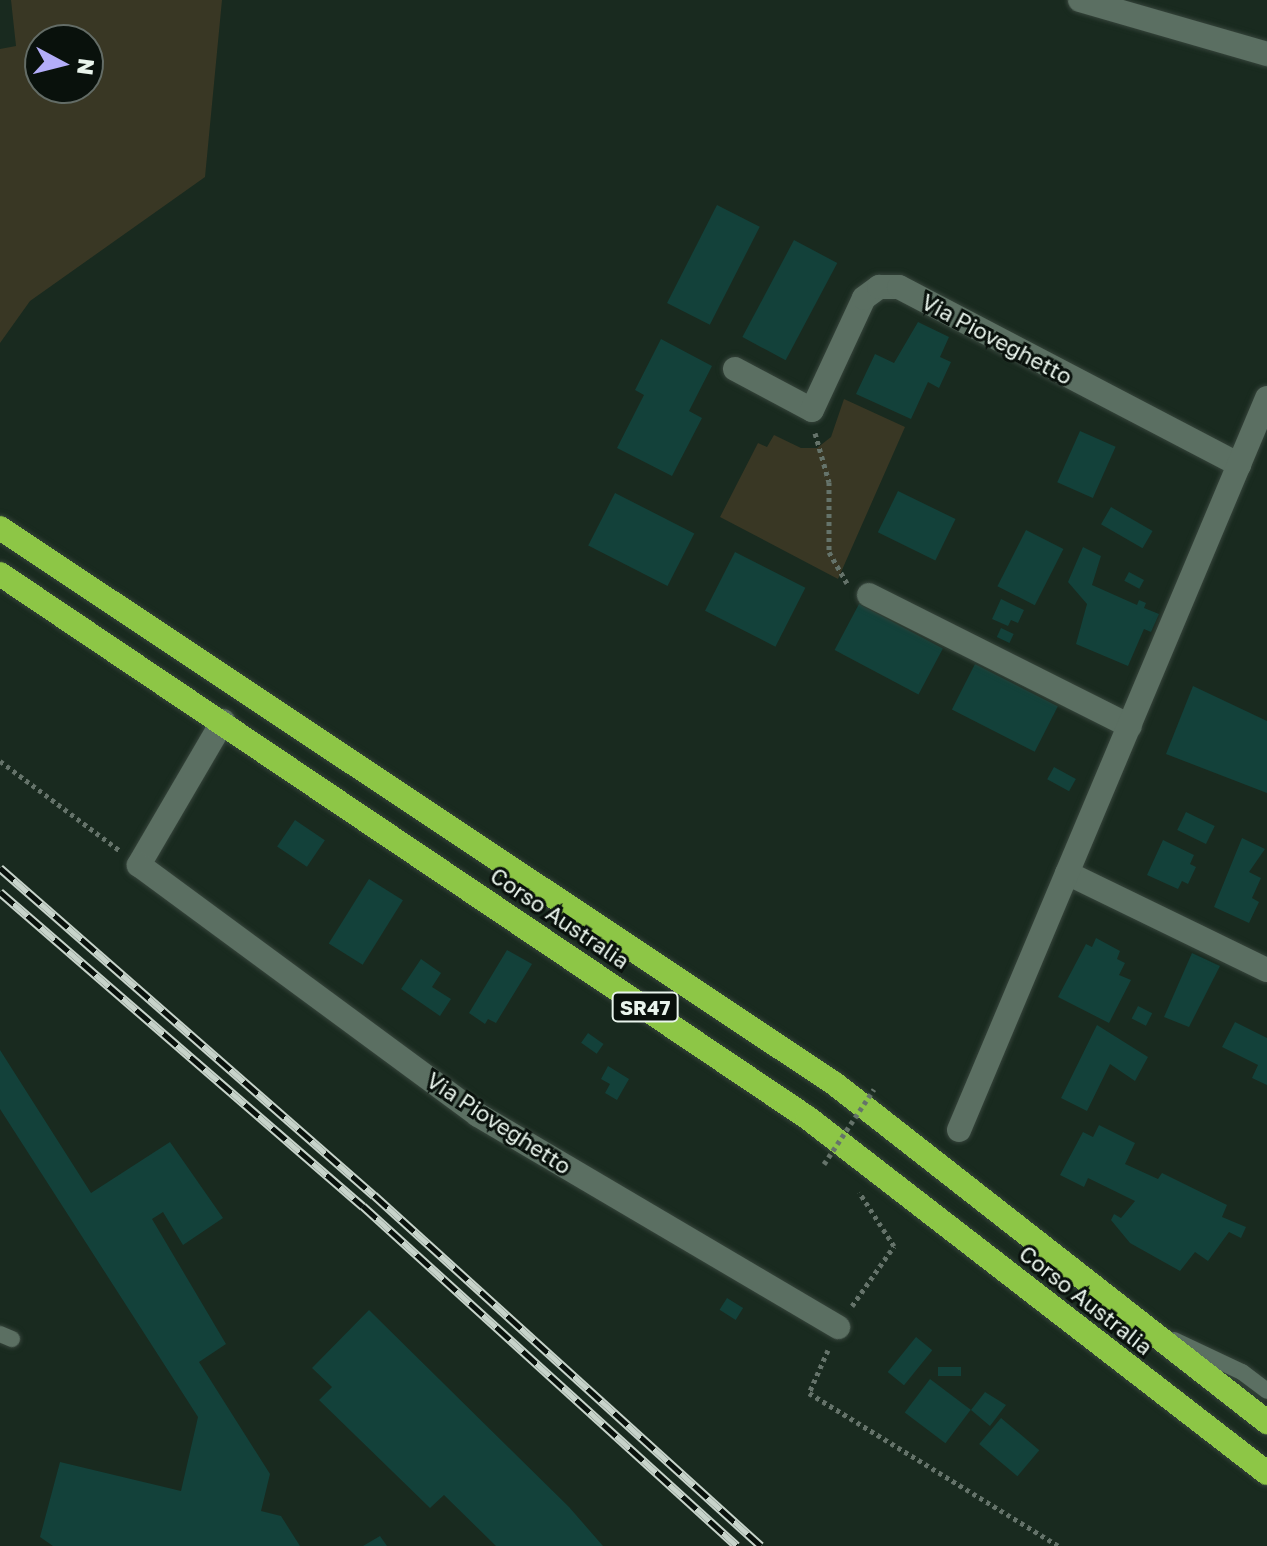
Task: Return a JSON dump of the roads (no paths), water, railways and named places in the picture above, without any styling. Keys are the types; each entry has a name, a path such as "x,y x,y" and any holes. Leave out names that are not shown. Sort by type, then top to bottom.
{"highway":[{"name":"Corso Australia","path":"0,528 835,1084 1267,1422"},
{"name":"Corso Australia","path":"0,574 223,721 808,1118 1267,1473"}],"street":[{"path":"1080,0 1267,54"},
{"name":"Via Pioveghetto","path":"735,369 812,410 864,298 879,287 899,287 1239,465"},
{"path":"959,1130 1267,398"},
{"path":"869,595 1130,726"},
{"name":"Via Pioveghetto","path":"223,721 139,865 478,1115 838,1327"},
{"path":"1067,873 1267,970"}],"lane":[{"path":"1149,1329 1242,1372 1267,1391"}],"railway":[{"path":"0,868 374,1195 761,1546"},
{"path":"0,892 363,1206 737,1546"}]}
